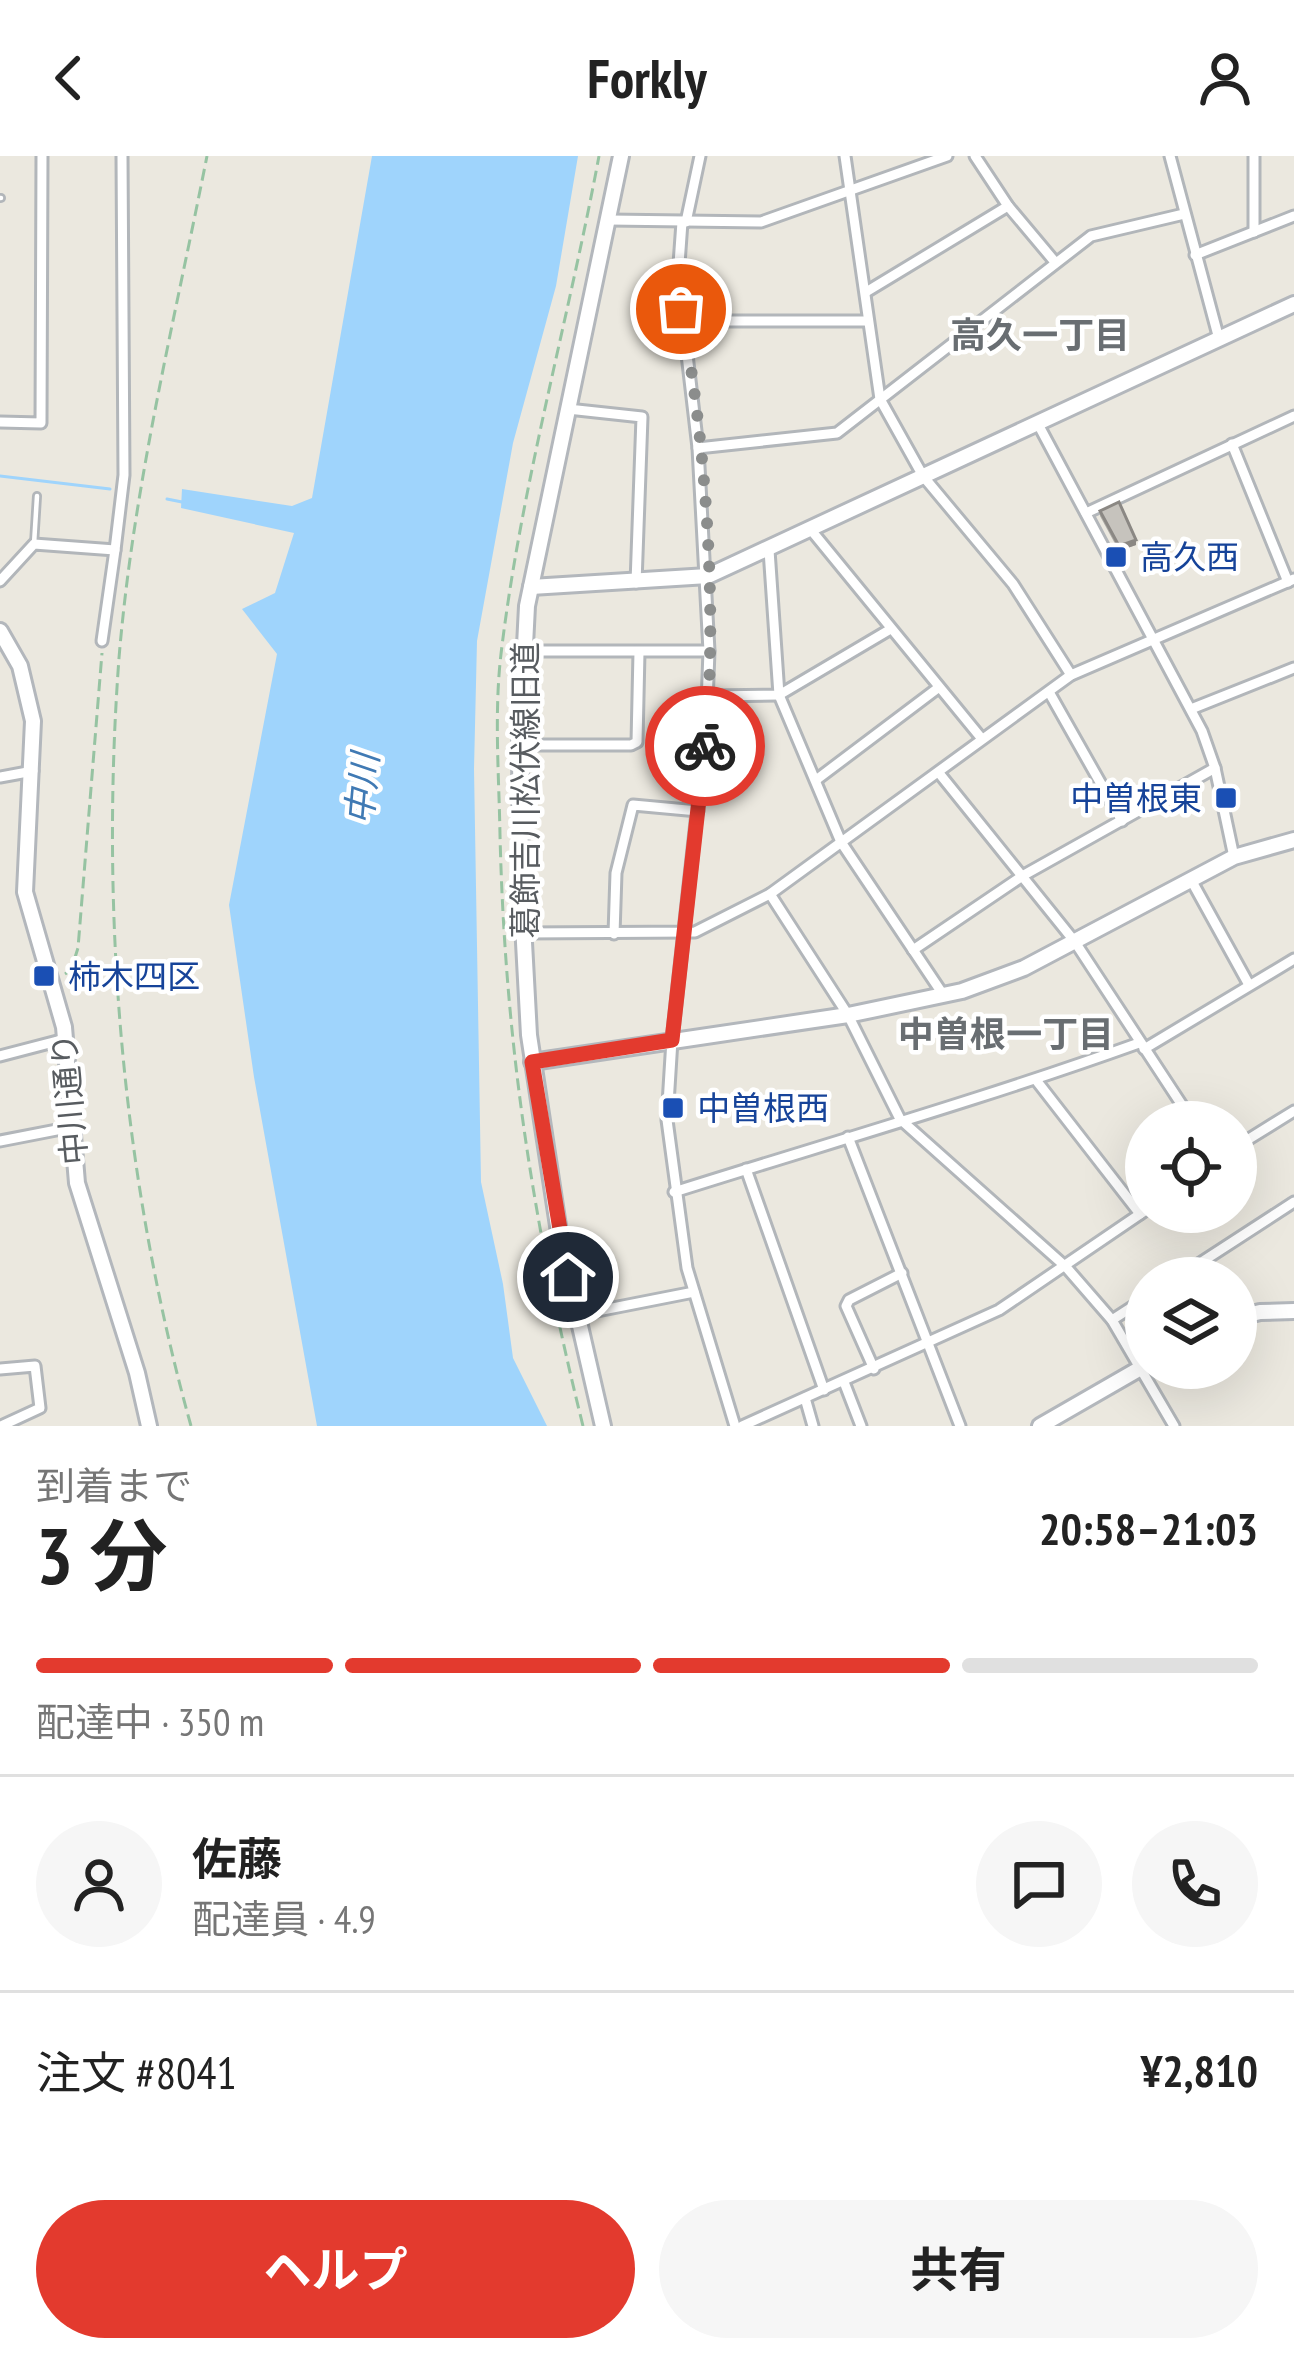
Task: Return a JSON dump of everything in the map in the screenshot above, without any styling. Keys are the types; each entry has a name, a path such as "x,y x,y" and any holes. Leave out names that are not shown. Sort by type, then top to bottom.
{"street":[{"path":"0,422 41,423 41,156"},
{"path":"102,641 124,475 122,156"},
{"name":"葛飾吉川松伏線旧道","path":"603,1426 546,1157 532,1062 523,933 520,745 531,587 621,156"},
{"path":"700,156 684,222 678,278 708,576 708,697 667,1120 674,1192 694,1292 739,1426 999,1310 1125,1225"},
{"path":"844,156 880,399 923,476 1013,584 1071,675"},
{"path":"609,220 760,222 947,156"},
{"path":"975,156 1008,206 1055,262"},
{"path":"1170,156 1219,339"},
{"path":"1254,156 1254,232"},
{"path":"866,292 1008,206"},
{"path":"698,448 837,433 1090,236 1184,214"},
{"path":"1196,255 1294,216"},
{"path":"531,587 708,576 1294,304"},
{"path":"683,320 868,320"},
{"path":"567,409 642,417 636,583"},
{"path":"1086,513 1294,416"},
{"path":"1038,424 1191,709 1215,768 1234,856"},
{"path":"523,933 685,934 770,894 1071,675 1291,580 1232,444"},
{"path":"811,530 982,739"},
{"path":"0,581 34,544 115,550"},
{"path":"769,550 779,695 842,842 944,996"},
{"path":"708,697 779,695 890,630"},
{"name":"中川通り","path":"0,631 28,688 33,771 25,892 54,982 65,1039 82,1204 137,1373 149,1426"},
{"path":"524,651 709,651"},
{"path":"520,745 638,742 639,652"},
{"path":"1191,709 1294,668"},
{"path":"816,780 938,688"},
{"path":"1048,692 1122,821"},
{"path":"913,950 1024,874 1215,768"},
{"path":"0,777 33,771"},
{"path":"939,773 1075,942 1178,1101"},
{"path":"614,934 616,873 633,806 698,811"},
{"path":"532,1062 944,996 1012,973 1234,856 1294,840"},
{"path":"1190,878 1248,983"},
{"path":"770,894 848,1015 900,1119 1066,1267 1125,1340"},
{"path":"674,1192 1142,1046 1294,959"},
{"path":"0,1056 65,1039"},
{"path":"1036,1080 1125,1190"},
{"path":"1257,1134 1294,1111"},
{"path":"0,1141 72,1127"},
{"path":"848,1137 960,1426"},
{"path":"746,1169 824,1390"},
{"path":"1209,1257 1294,1202"},
{"path":"874,1369 846,1306 849,1300 902,1273"},
{"path":"577,1315 694,1292"},
{"path":"1257,1313 1294,1311"},
{"path":"1112,1320 1125,1312"},
{"path":"0,1369 35,1366 40,1408 1,1426"},
{"path":"1040,1426 1125,1377"},
{"path":"844,1382 861,1426"},
{"path":"1155,1389 1174,1426"},
{"path":"805,1398 813,1426"}],"lane":[{"path":"34,544 37,496"}],"path":[{"path":"191,1426 161,1303 129,1115 117,956 113,803 119,656 146,450 207,156"},
{"path":"498,772 502,678 525,497 560,353 599,156"},
{"path":"54,982 71,970 78,948 102,641"}],"water":[{"name":"中川","path":"372,156 578,156 556,286 513,443 477,641 474,769 481,1182 513,1358 547,1426 317,1426 254,1077 229,905 277,654 242,609 275,593 294,533 181,508 182,489 292,506 312,498"}],"building":[{"path":"1119,502 1136,540 1119,546 1100,511"}],"waterway":[{"path":"0,476 110,489"},
{"path":"167,499 182,502"}],"way so far":[{"path":"681,309 708,576 705,746"}],"place":[{"name":"高久西","path":"1116,557"},
{"name":"中曽根東","path":"1226,798"},
{"name":"柿木四区","path":"44,976"},
{"name":"中曽根西","path":"673,1108"}],"district":[{"name":"高久一丁目","path":"1040,335"},
{"name":"中曽根一丁目","path":"1006,1034"}],"route":[{"path":"568,1277 532,1062 672,1040 705,746"}]}
